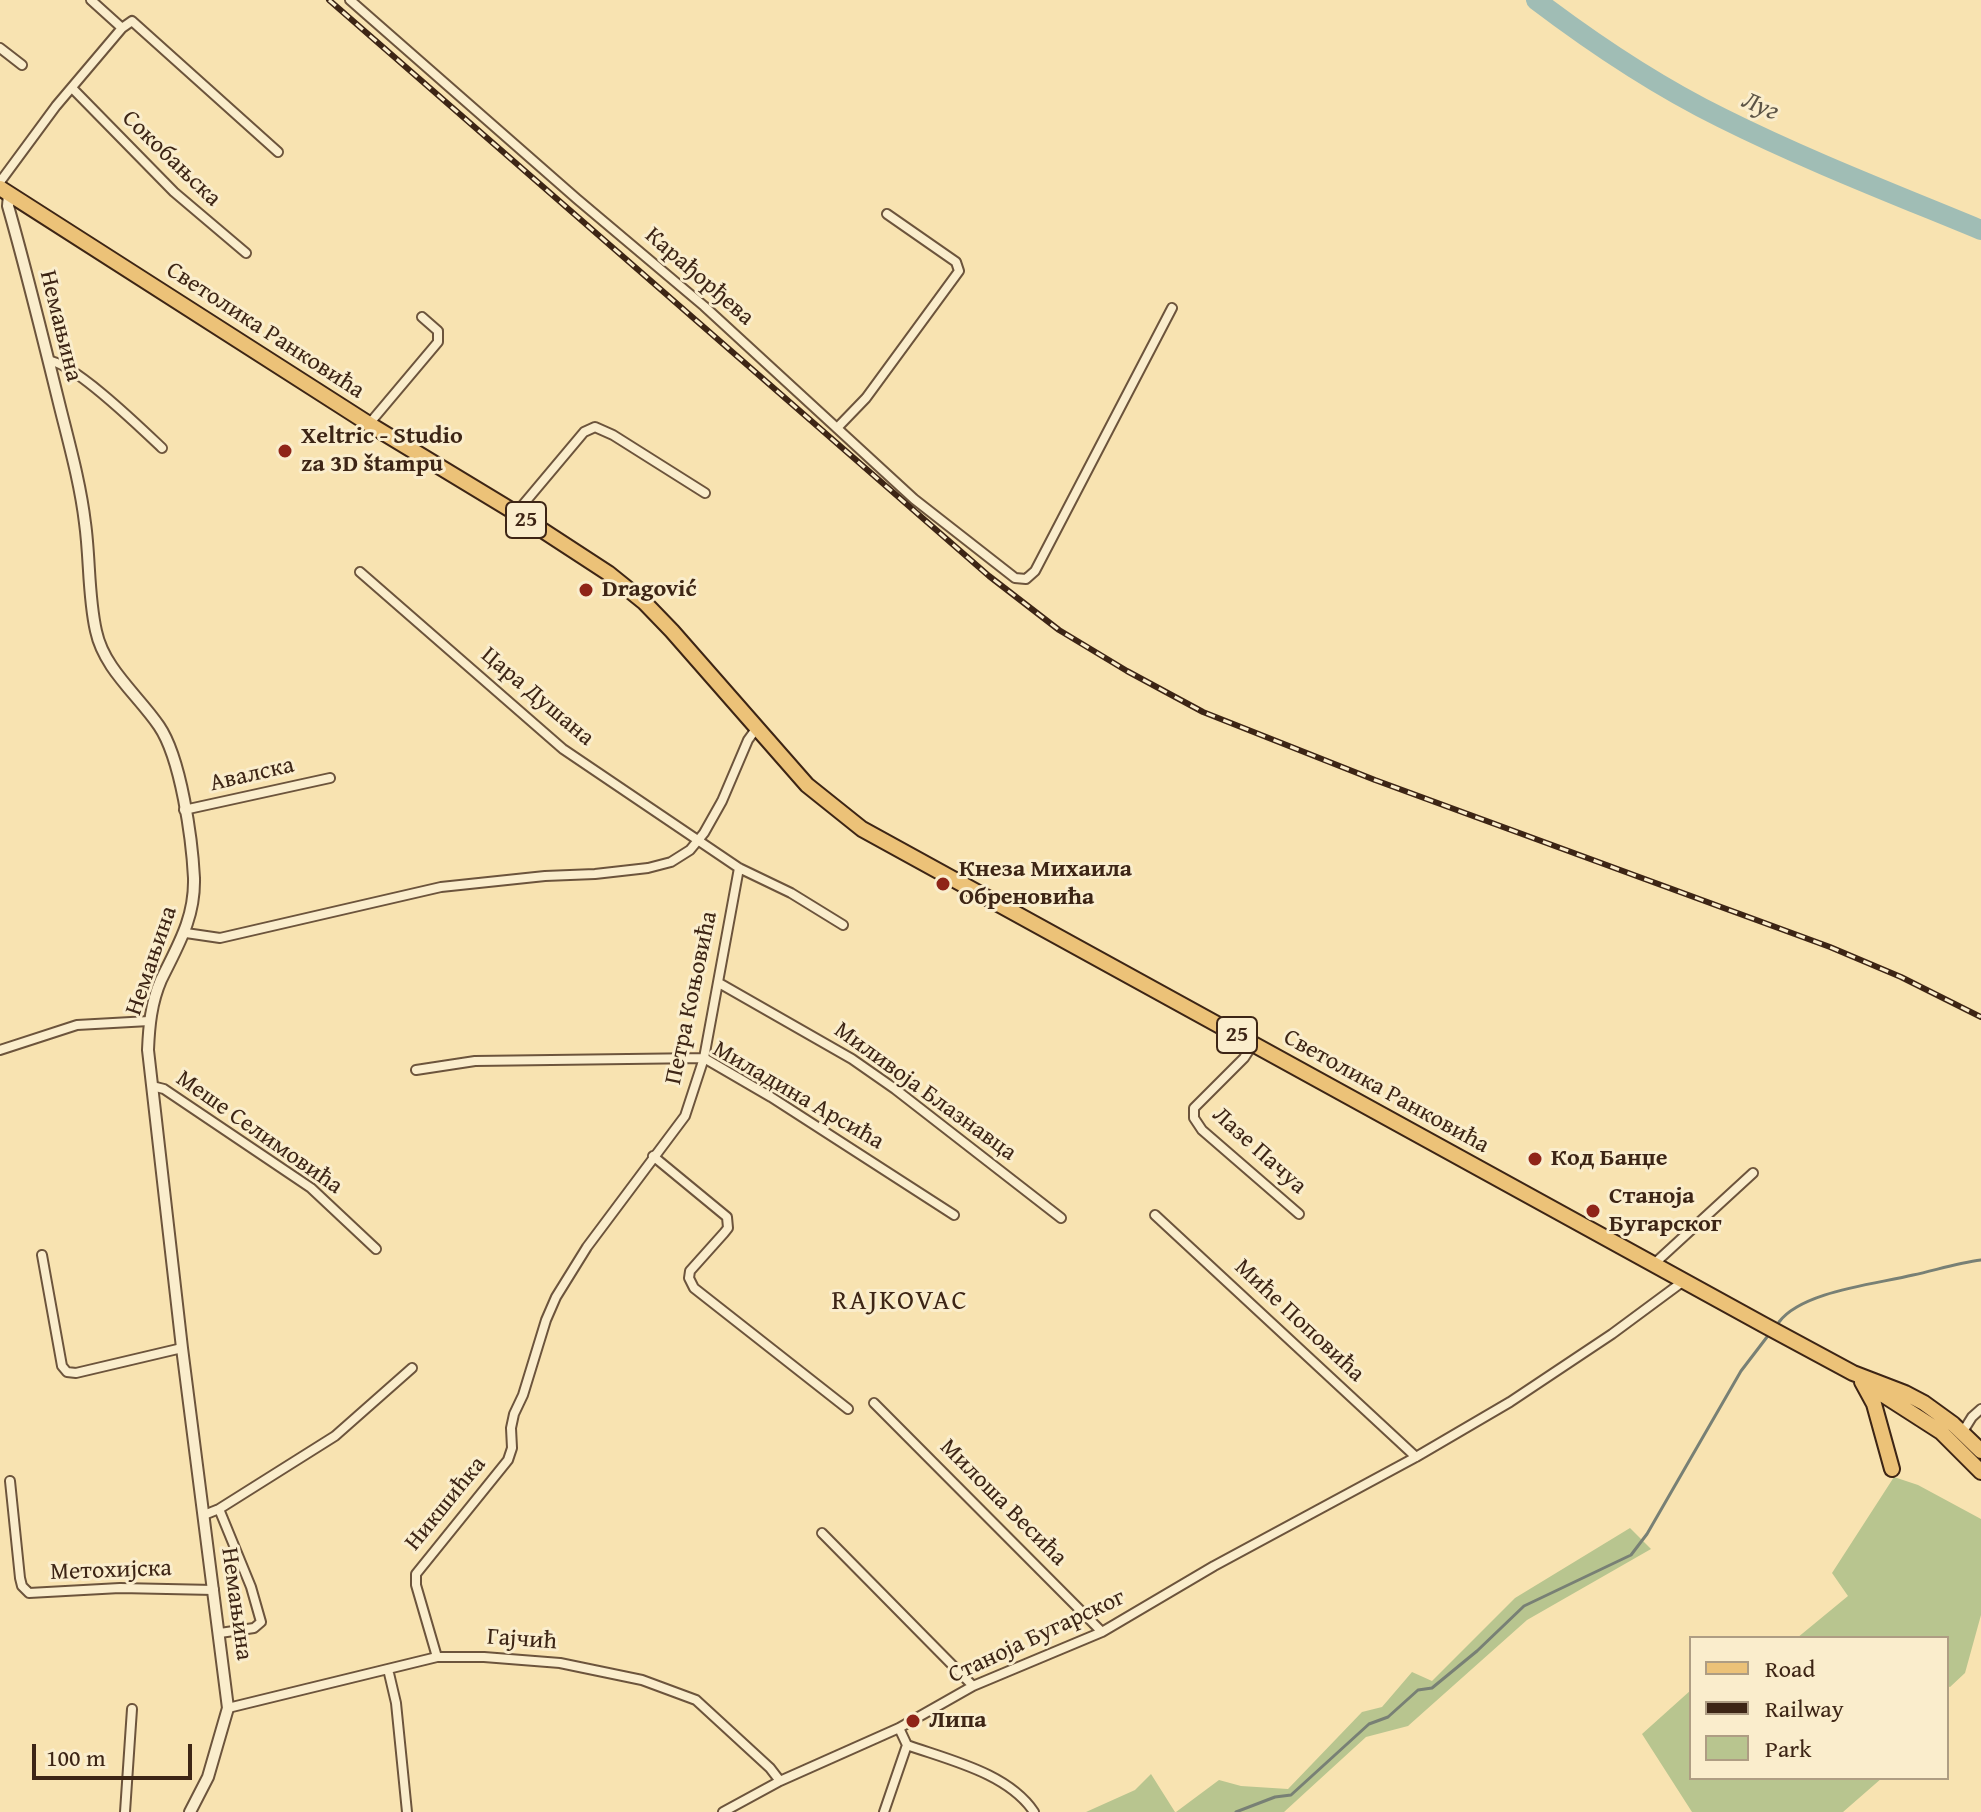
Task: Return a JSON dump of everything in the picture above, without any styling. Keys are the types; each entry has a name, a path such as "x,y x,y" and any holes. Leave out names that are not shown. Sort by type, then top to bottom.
{"main road":[{"name":"Светолика Ранковића","path":"3,188 369,424 598,565 638,596 672,631 807,785 862,829 1655,1263 1858,1378 1905,1393 1952,1433 1981,1451"},
{"path":"1858,1378 1879,1418 1892,1469"},
{"name":"Светолика Ранковића","path":"1952,1433 1981,1472"}],"street":[{"path":"91,0 122,28"},
{"name":"Карађорђева","path":"350,0 692,296 948,528 1010,575 1023,579 1035,571 1172,308"},
{"path":"3,188 56,106 122,28 132,21 278,152"},
{"path":"0,48 22,65"},
{"name":"Сокобањска","path":"73,89 174,192 246,253"},
{"name":"Немањина","path":"3,188 49,361 85,522 95,630 101,649 159,726 174,757 194,894 186,933 162,980 149,1021 152,1086 182,1348 228,1708 213,1765 190,1812"},
{"path":"838,427 866,398 959,271 956,262 887,214"},
{"path":"369,424 438,342 438,331 422,317"},
{"path":"49,361 62,364 108,399 162,448"},
{"path":"516,513 584,432 595,427 613,435 705,493"},
{"name":"Цара Душана","path":"360,572 563,749 739,868 765,879 843,925"},
{"path":"186,933 220,938 441,887 648,868 681,856 699,840 722,801 748,740 756,729"},
{"name":"Авалска","path":"184,810 330,778"},
{"name":"Петра Коњовића","path":"587,1247 685,1116 704,1058 739,868"},
{"name":"Миливоја Блазнавца","path":"719,983 852,1059 1061,1218"},
{"path":"0,1050 77,1025 149,1021"},
{"name":"Лазе Пачуа","path":"1253,1044 1237,1066 1194,1108 1194,1118 1202,1130 1299,1214"},
{"name":"Миладина Арсића","path":"416,1070 475,1061 704,1058 771,1097 954,1215"},
{"name":"Меше Селимовића","path":"152,1086 164,1089 311,1188 376,1249"},
{"path":"653,1156 727,1217 728,1228 690,1271 689,1278 694,1288 848,1409"},
{"path":"1655,1263 1753,1173"},
{"name":"Миће Поповића","path":"1155,1215 1416,1457"},
{"name":"Никшићка","path":"437,1657 416,1585 416,1574 508,1460 512,1448 512,1421 546,1320 556,1297 587,1247"},
{"path":"42,1255 62,1366 67,1372 76,1373 182,1348"},
{"name":"Станоја Бугарског","path":"723,1812 780,1781 899,1728 973,1686 1102,1632 1214,1566 1416,1457 1531,1388 1685,1280"},
{"path":"204,1515 219,1509 335,1436 412,1368"},
{"name":"Милоша Весића","path":"874,1403 1102,1632"},
{"path":"1952,1433 1981,1409"},
{"name":"Метохијска","path":"10,1481 20,1578 22,1586 29,1593 120,1588 214,1590"},
{"path":"219,1509 251,1587 261,1622 254,1628 220,1633"},
{"path":"822,1533 973,1686"},
{"name":"Гајчић","path":"228,1708 437,1657 560,1663 676,1690 709,1710 780,1781"},
{"path":"388,1669 396,1703 407,1812"},
{"path":"125,1812 132,1709"},
{"path":"884,1812 907,1745 899,1728"},
{"path":"907,1745 983,1773 1021,1797 1034,1812"}],"green space":[{"path":"1894,1477 1918,1485 1981,1519 1981,1615 1965,1673 1949,1687 1949,1636 1799,1636 1848,1596 1832,1573"},
{"path":"1630,1528 1651,1549 1527,1620 1408,1726 1366,1737 1284,1812 1176,1812 1219,1780 1241,1786 1288,1789 1362,1712 1382,1707 1412,1672 1432,1681 1515,1598"},
{"path":"1689,1692 1689,1780 1880,1780 1843,1812 1692,1812 1642,1734"},
{"path":"1151,1774 1175,1812 1086,1812 1135,1790"}],"waterway":[{"name":"Луг","path":"1536,0 1626,64 1698,106 1818,162 1981,230"},
{"path":"1779,1322 1790,1311 1822,1296 1981,1260"},
{"path":"1236,1812 1275,1797 1291,1795 1369,1724 1388,1717 1418,1690 1432,1688 1524,1606 1631,1555 1647,1534 1741,1371 1767,1337"}],"railway":[{"path":"329,0 989,576 1059,630 1203,712 1375,780 1830,947 1901,977 1981,1017"}],"place":[{"name":"Xeltric - Studio za 3D štampu","path":"285,451"},
{"name":"Dragović","path":"586,590"},
{"name":"Кнеза Михаила Обреновића","path":"943,884"},
{"name":"Код Банџе","path":"1535,1159"},
{"name":"Станоја Бугарског","path":"1593,1211"},
{"name":"Липа","path":"913,1721"}],"district":[{"name":"RAJKOVAC","path":"900,1302"}]}
